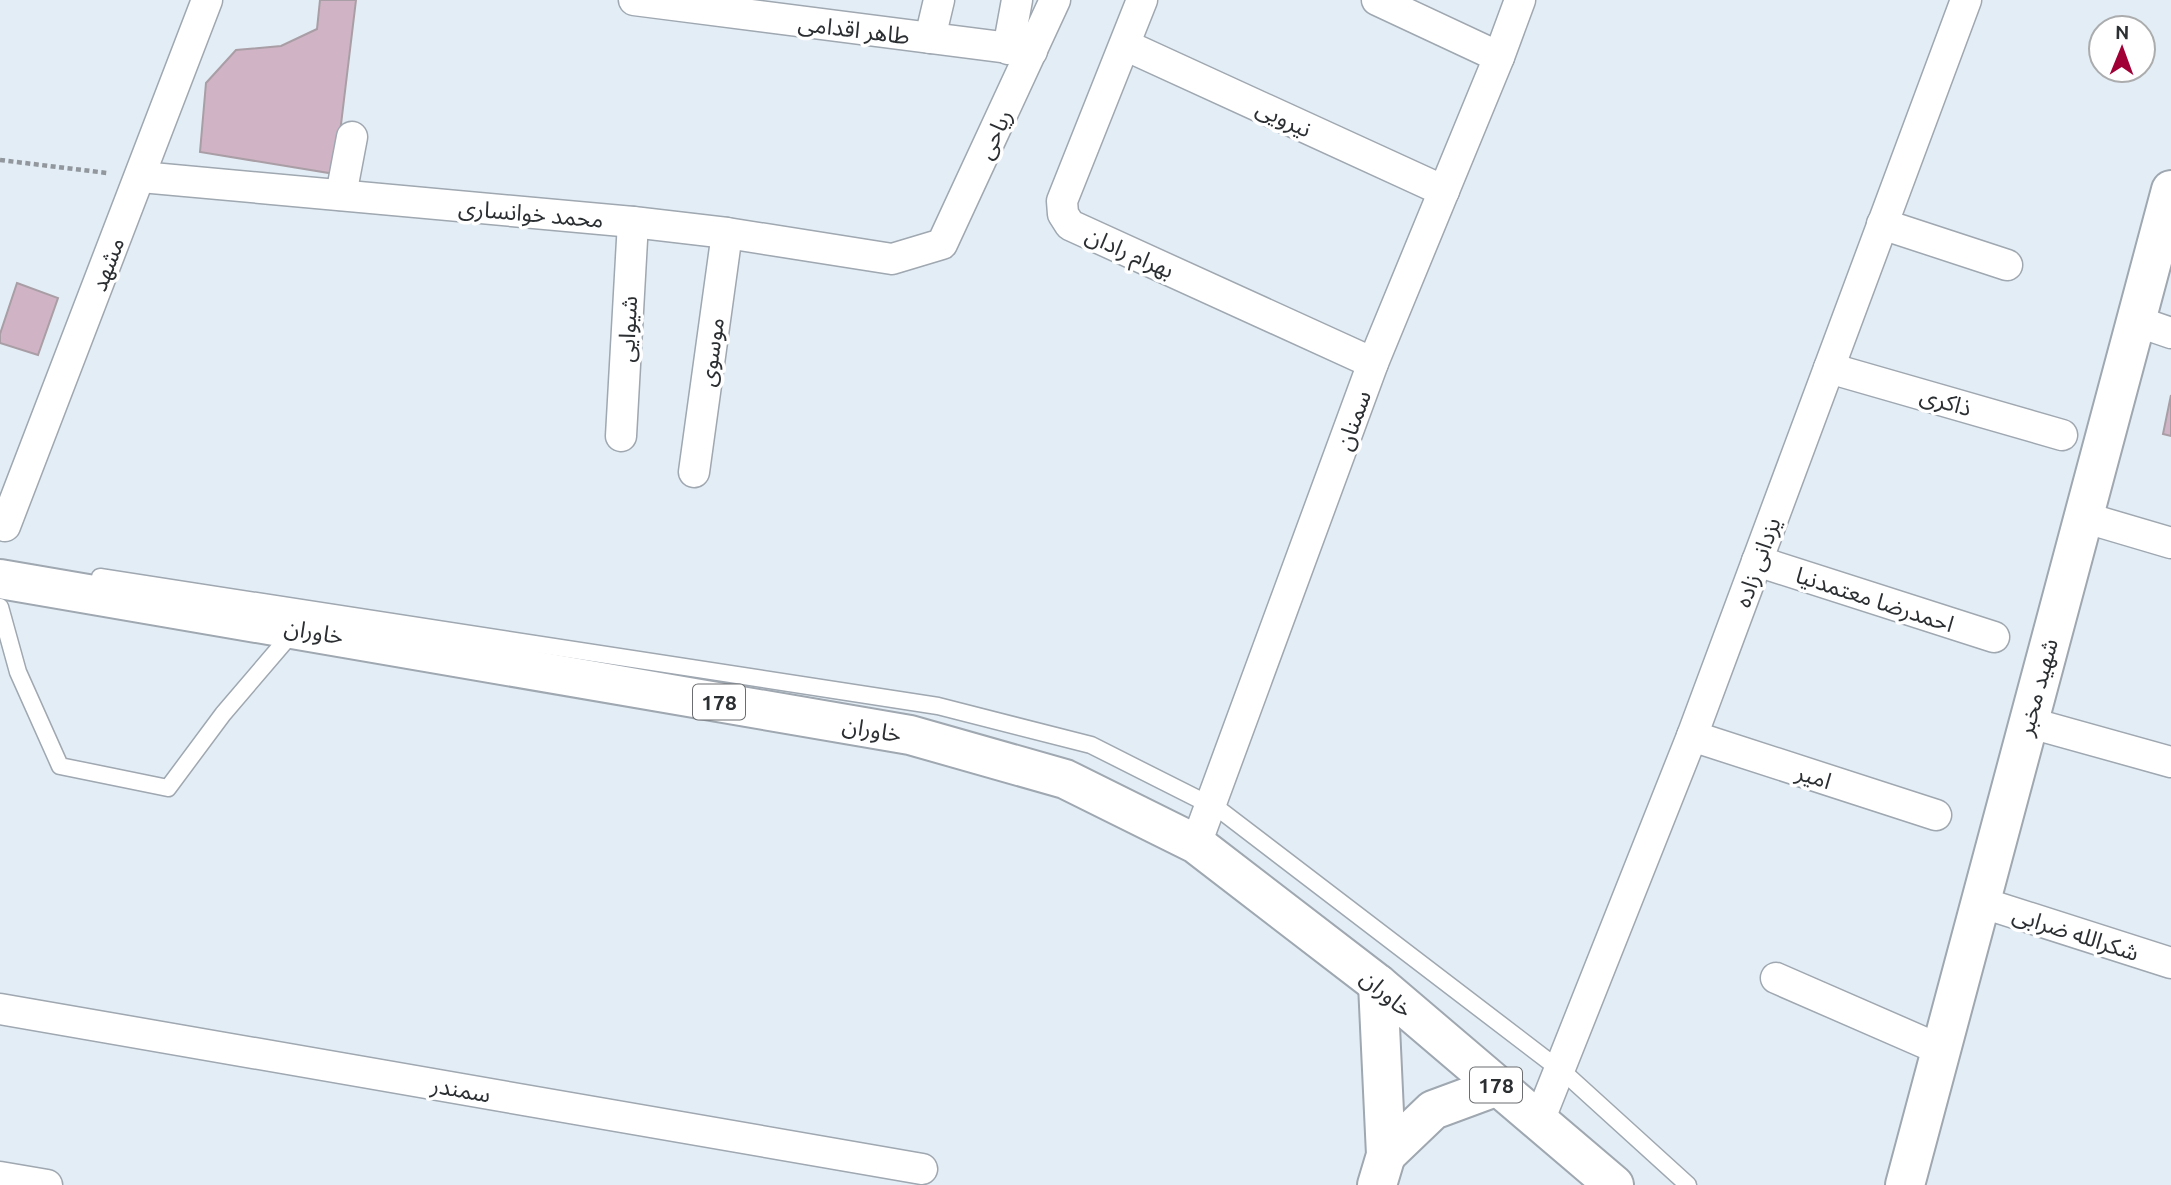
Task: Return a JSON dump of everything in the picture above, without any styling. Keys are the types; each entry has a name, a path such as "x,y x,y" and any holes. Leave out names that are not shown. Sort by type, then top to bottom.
{"main road":[{"name":"شهید مخبر","path":"1905,1185 2083,517 2153,327 2171,190"},
{"name":"خاوران","path":"0,579 910,735 1065,779 1196,844 1378,984 1614,1185"},
{"path":"1378,984 1381,1170"},
{"path":"1381,1170 1433,1110 1497,1086"}],"street":[{"name":"مشهد","path":"5,526 207,0"},
{"path":"930,38 939,0"},
{"path":"1017,0 1020,50"},
{"name":"ریاحی","path":"918,251 942,244 1020,50 1055,0"},
{"name":"بهرام رادان","path":"1142,0 1062,201 1062,214 1070,225 1373,362"},
{"path":"1377,0 1499,57"},
{"name":"سمنان","path":"1196,844 1373,362 1520,0"},
{"name":"یزدانی زاده","path":"1539,1121 1692,736 1966,0"},
{"name":"طاهر اقدامی","path":"640,1 716,6 1020,50"},
{"name":"نیرویی","path":"1125,45 1444,191"},
{"path":"341,195 352,137"},
{"name":"محمد خوانساری","path":"141,177 633,222 727,233 892,259 918,251"},
{"name":"شیوایی","path":"621,436 633,222"},
{"path":"1882,224 2007,265"},
{"name":"موسوی","path":"694,472 727,233"},
{"name":"ذاکری","path":"1829,368 2062,435"},
{"path":"2083,517 2171,543"},
{"name":"احمدرضا معتمدنیا","path":"1757,561 1994,637"},
{"path":"2027,722 2171,762"},
{"name":"امیر","path":"1692,736 1936,815"},
{"name":"شکرالله ضرابی","path":"1980,902 2171,963"},
{"path":"1776,978 1941,1050"},
{"name":"سمندر","path":"0,1009 922,1169"},
{"path":"0,1177 47,1185"}],"lane":[{"path":"83,574 938,706 1091,745 1212,806 1560,1069 1688,1185"},
{"path":"0,607 18,672 61,766 168,788 223,714 296,628"}],"path":[{"path":"0,160 141,177"}],"building":[{"path":"320,0 356,0 335,174 200,152 206,83 236,50 281,46 317,29"},
{"path":"17,283 58,298 38,355 0,343 0,334"},
{"path":"2171,395 2171,436 2163,434"}]}
